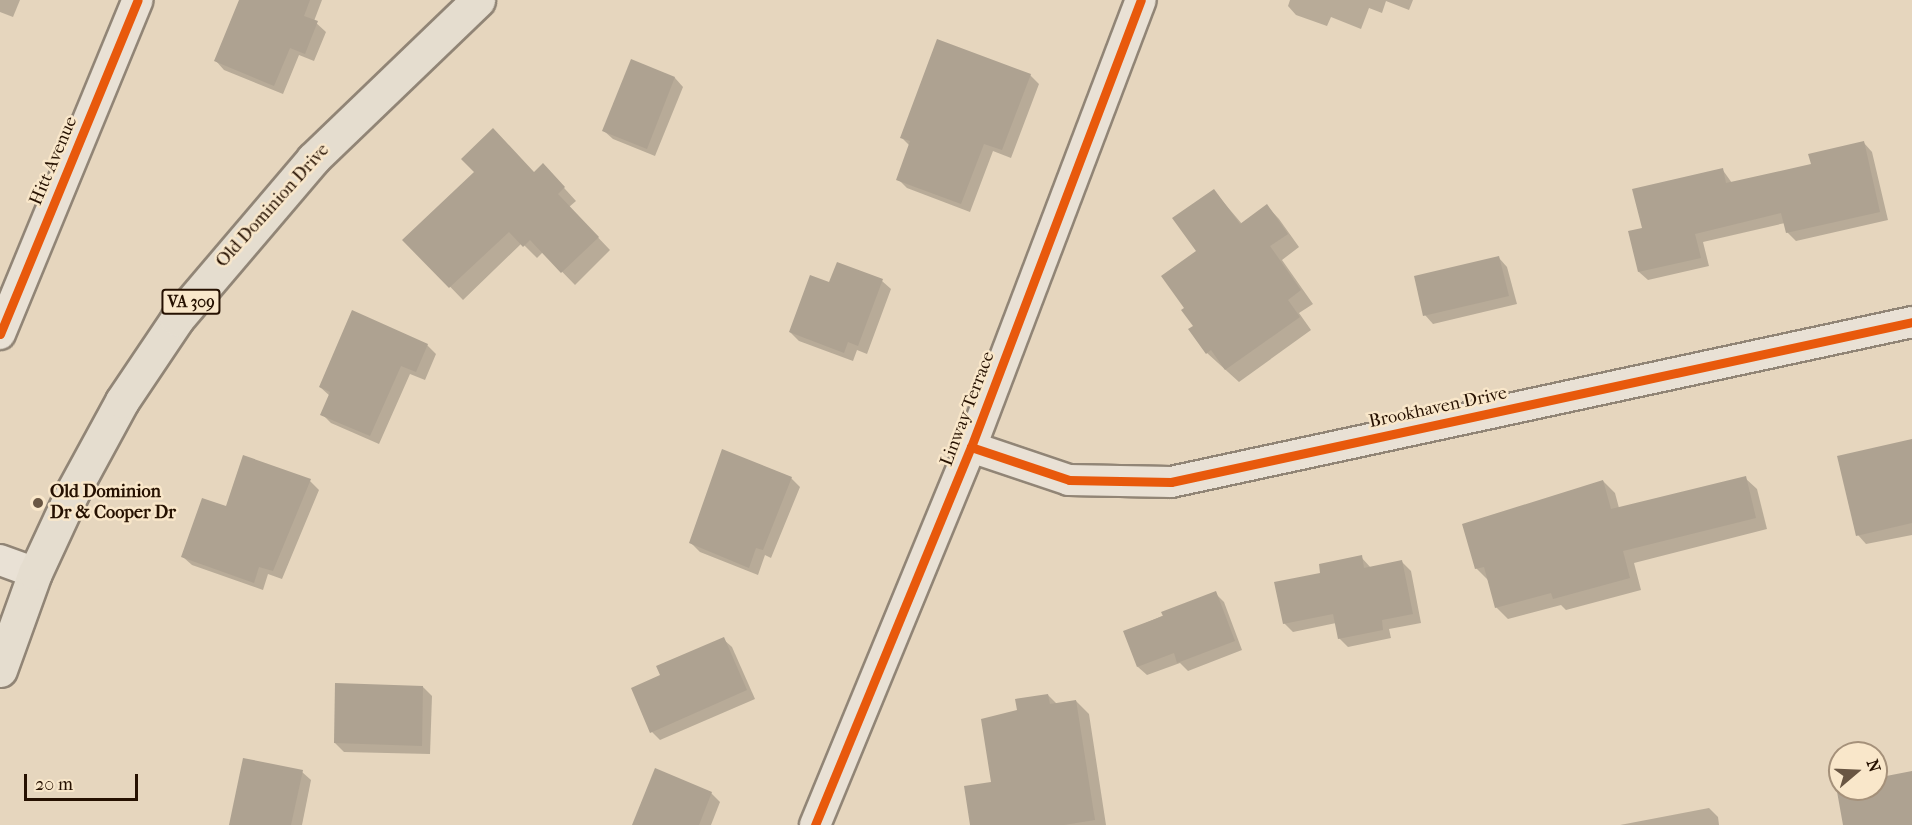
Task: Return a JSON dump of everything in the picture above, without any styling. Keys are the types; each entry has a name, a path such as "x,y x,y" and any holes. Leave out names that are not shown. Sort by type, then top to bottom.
{"main road":[{"name":"Old Dominion Drive","path":"0,670 35,573 73,491 122,402 177,319 313,159 478,0"}],"street":[{"name":"Hitt Avenue","path":"0,334 138,0"},
{"name":"Linway Terrace","path":"815,825 971,447 1141,0"},
{"name":"Brookhaven Drive","path":"971,447 1069,480 1171,482 1912,322"},
{"path":"0,561 35,573"}],"building":[{"path":"239,0 310,0 304,16 318,21 305,54 290,48 274,86 214,61"},
{"path":"937,39 1031,74 1002,150 984,144 961,204 896,180 910,141 900,138"},
{"path":"631,59 675,77 647,149 602,131"},
{"path":"493,128 534,172 543,163 565,187 558,194 599,237 561,273 530,240 523,247 509,232 449,288 402,240 474,172 461,159"},
{"path":"1864,141 1880,212 1786,233 1781,213 1695,234 1701,258 1638,272 1628,231 1642,228 1632,189 1723,168 1726,183 1811,164 1808,154"},
{"path":"1214,189 1240,224 1267,204 1288,234 1270,246 1301,290 1288,300 1300,317 1225,370 1211,350 1206,354 1188,329 1193,326 1181,310 1184,308 1161,276 1196,251 1172,218"},
{"path":"1499,256 1509,296 1423,316 1414,276"},
{"path":"837,262 883,279 858,346 848,342 844,353 789,332 810,275 829,282"},
{"path":"352,310 428,344 416,372 401,366 370,436 320,415 330,392 319,387"},
{"path":"1912,439 1912,523 1856,536 1837,456"},
{"path":"722,449 792,477 763,550 756,548 749,568 689,543"},
{"path":"243,455 311,479 273,571 259,567 254,583 181,557 202,498 226,506"},
{"path":"1746,476 1756,518 1623,551 1630,578 1553,599 1551,593 1495,608 1484,567 1475,569 1462,524 1603,480 1611,509"},
{"path":"1362,555 1364,568 1402,560 1413,614 1382,620 1383,630 1338,639 1333,614 1283,624 1274,582 1320,573 1319,564"},
{"path":"1216,591 1235,641 1177,663 1174,653 1137,667 1123,631 1163,616 1161,612"},
{"path":"724,637 747,690 650,733 631,688 660,675 656,666"},
{"path":"335,683 423,686 422,746 334,743"},
{"path":"1048,694 1050,704 1076,700 1095,820 1064,825 970,825 964,786 991,782 981,719 1017,710 1015,699"},
{"path":"243,758 303,770 291,825 229,825"},
{"path":"655,768 712,792 699,825 632,825"},
{"path":"1912,771 1912,825 1843,825 1839,801 1888,801 1888,776"}],"cycle path":[{"path":"0,334 138,0"},
{"path":"815,825 971,447 1141,0"},
{"path":"971,447 1069,480 1171,482 1912,322"}],"place":[{"name":"Old Dominion Dr & Cooper Dr","path":"38,503"}]}
